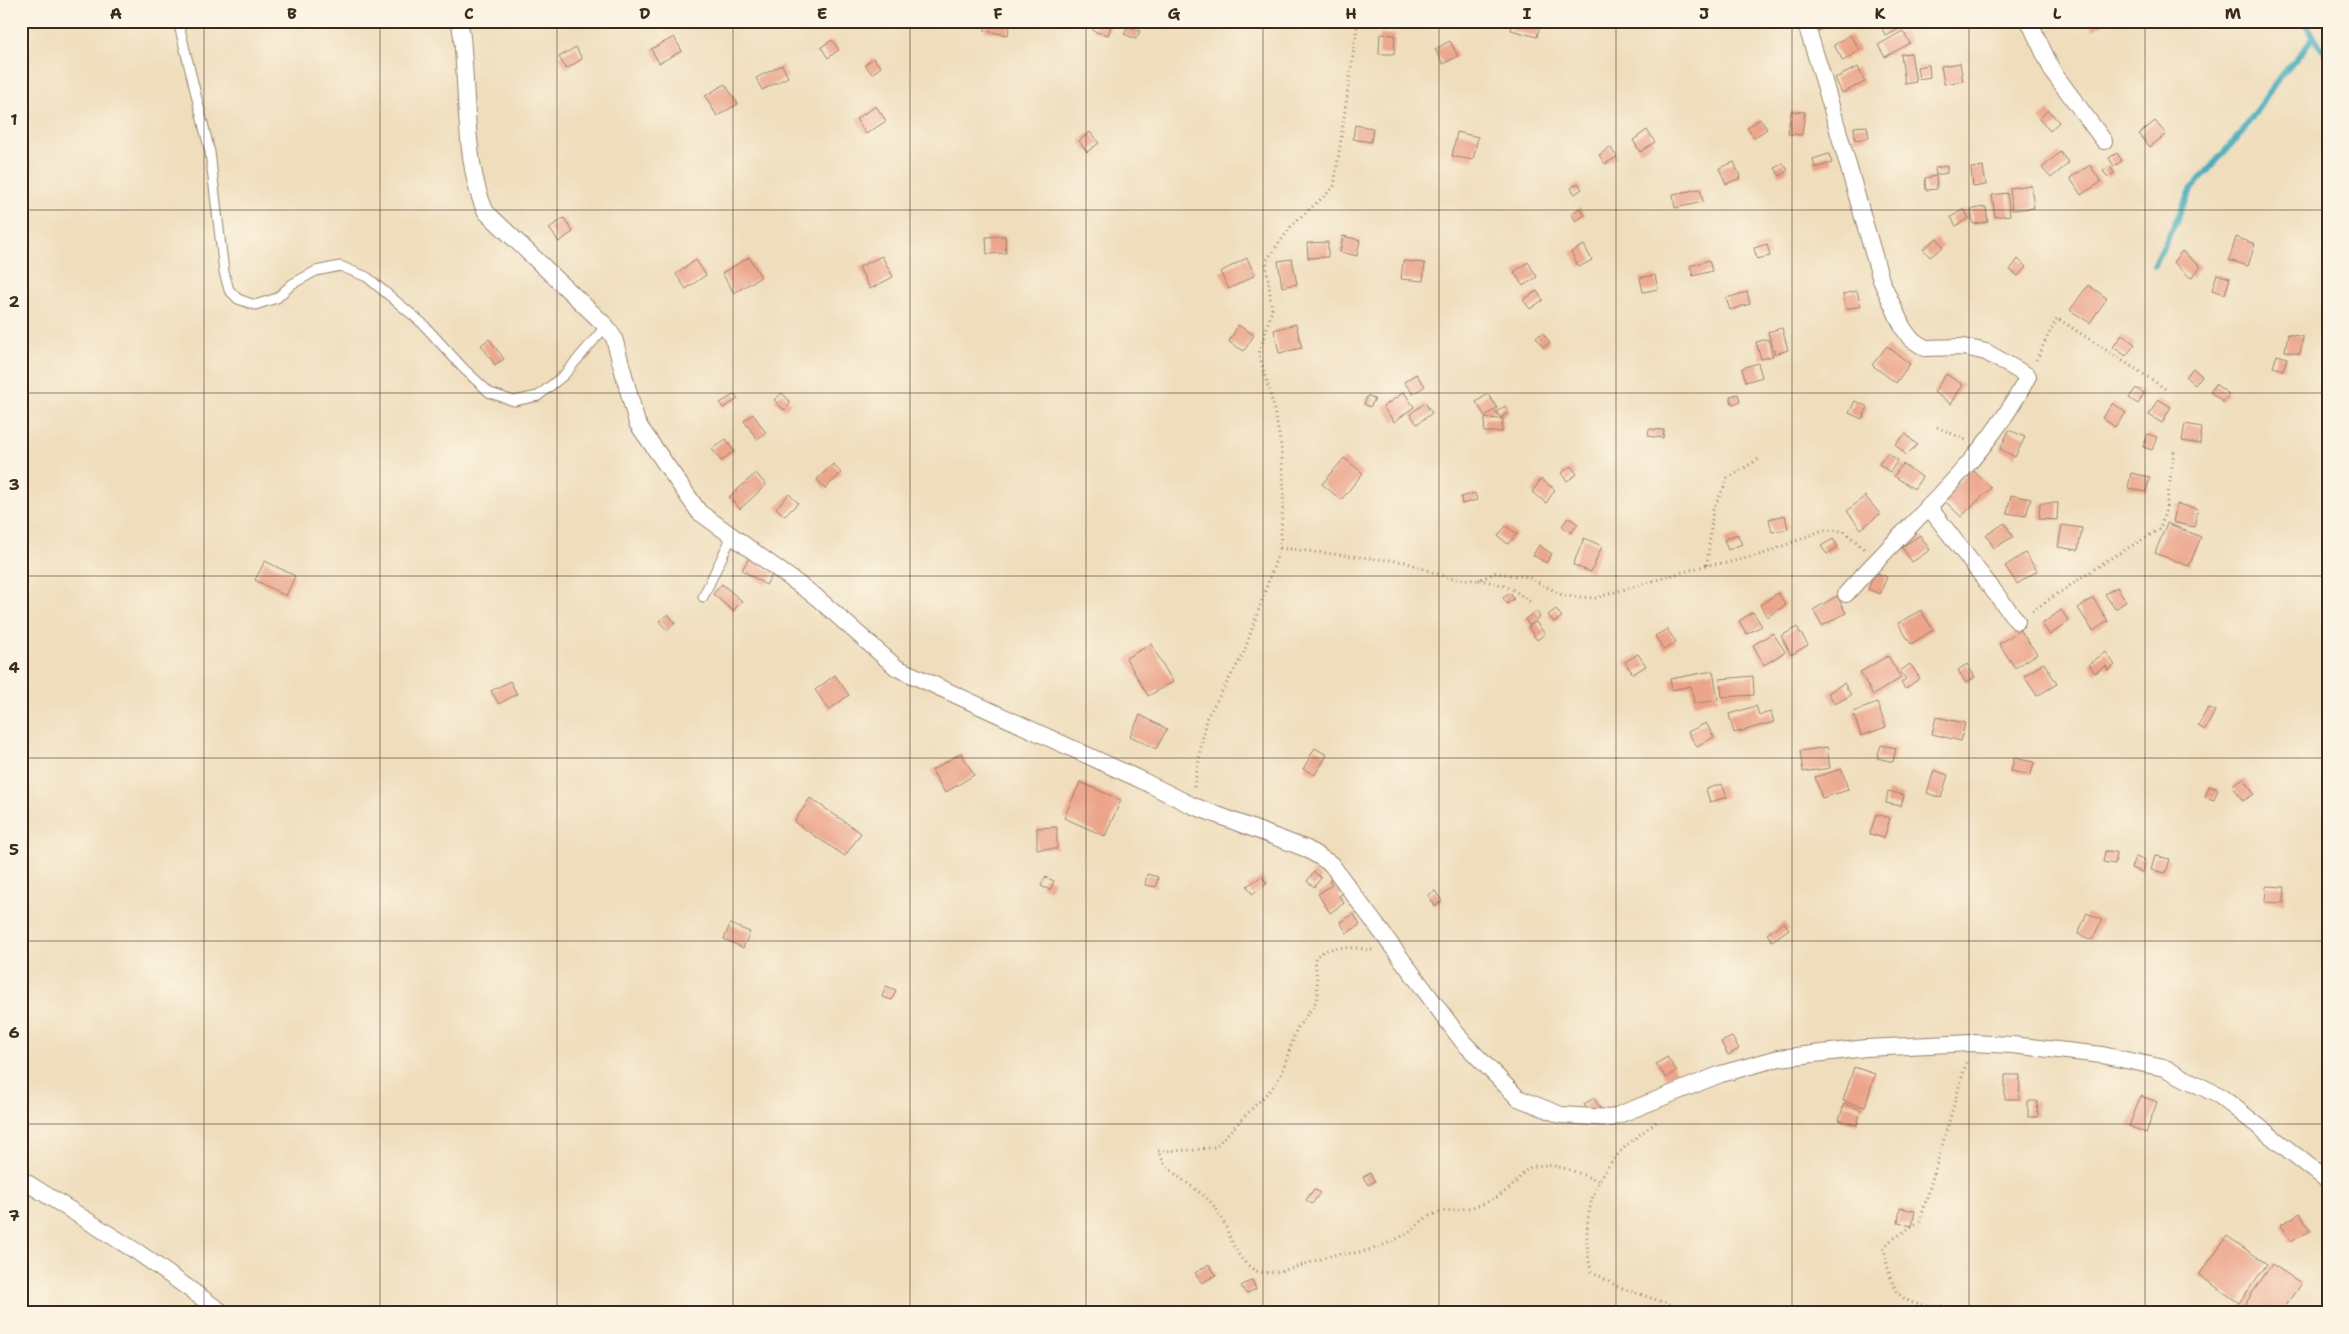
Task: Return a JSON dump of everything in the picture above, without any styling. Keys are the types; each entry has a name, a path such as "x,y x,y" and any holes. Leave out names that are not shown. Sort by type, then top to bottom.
{"street":[{"path":"459,21 467,123 480,200 486,212 606,326 614,338 637,423 699,512 814,596 897,668 1141,780 1191,805 1307,849 1331,864 1463,1042 1518,1098 1561,1115 1611,1118 1722,1074 1779,1058 1866,1048 1972,1043 2012,1045 2102,1055 2164,1068 2220,1096 2328,1181"},
{"path":"1805,21 1824,78 1881,280 1903,328 1910,339 1925,348 1964,347 1986,352 2028,376 2014,405 1983,447 1876,559 1846,594"},
{"path":"2029,21 2053,72 2104,141"},
{"path":"1928,506 2018,621"},
{"path":"21,1179 139,1254 223,1313"}],"lane":[{"path":"178,21 210,152 224,272 229,290 238,299 255,305 277,298 292,284 316,271 340,266 367,277 422,323 464,369 490,393 514,401 538,396 564,375 606,326"},
{"path":"702,597 732,536"}],"path":[{"path":"1191,805 1206,719 1243,655 1280,548 1284,490 1281,445 1260,354 1272,310 1266,261 1292,225 1334,187 1358,21"},
{"path":"2028,376 2057,318 2166,389"},
{"path":"1937,428 1983,447"},
{"path":"2018,621 2065,588 2160,529 2166,509 2174,452"},
{"path":"1707,565 1713,510 1728,478 1759,459"},
{"path":"1479,580 1495,573 1528,577 1564,596 1594,598 1707,565 1726,563 1763,554 1823,530 1844,531 1876,559"},
{"path":"1280,548 1405,562 1443,576 1499,583 1521,594 1530,602"},
{"path":"1392,948 1371,950 1354,948 1320,951 1315,958 1318,993 1316,1002 1296,1030 1282,1073 1274,1086 1214,1147 1194,1150 1158,1151 1160,1157 1170,1168 1207,1198 1222,1216 1229,1238 1242,1260 1255,1271 1266,1273 1293,1268 1335,1254 1367,1250 1391,1242 1411,1231 1424,1219 1433,1214 1470,1208 1486,1203 1502,1194 1525,1170 1535,1166 1550,1165 1598,1181"},
{"path":"1955,1313 1950,1307 1924,1306 1908,1302 1898,1294 1889,1274 1884,1248 1890,1241 1920,1221 1972,1043"},
{"path":"1661,1118 1622,1149 1598,1181 1588,1215 1586,1248 1591,1271 1616,1286 1695,1313"}],"building":[{"path":"986,21 1010,21 1008,35 985,31"},
{"path":"1095,21 1111,25 1108,35 1093,31"},
{"path":"1513,21 1541,21 1537,37 1511,30"},
{"path":"1813,21 1835,21 1818,31"},
{"path":"1878,21 1900,21 1903,27 1886,36"},
{"path":"2088,21 2103,21 2104,24 2093,30"},
{"path":"1128,26 1140,31 1136,39 1124,34"},
{"path":"1903,31 1910,43 1885,57 1878,45"},
{"path":"1380,34 1395,35 1394,54 1379,54"},
{"path":"1850,35 1860,50 1843,61 1834,45"},
{"path":"674,37 682,51 659,63 651,49"},
{"path":"832,40 839,50 828,58 821,47"},
{"path":"1450,41 1458,56 1443,64 1435,49"},
{"path":"576,47 582,59 566,69 559,57"},
{"path":"1911,53 1916,82 1905,84 1901,54"},
{"path":"873,58 881,67 872,74 865,65"},
{"path":"1960,63 1963,81 1944,84 1941,66"},
{"path":"782,65 788,77 762,90 756,78"},
{"path":"1929,65 1930,77 1919,79 1917,67"},
{"path":"1858,67 1865,82 1842,93 1835,78"},
{"path":"725,84 738,104 717,116 705,96"},
{"path":"876,106 886,121 866,134 856,119"},
{"path":"2048,110 2059,122 2050,131 2039,119"},
{"path":"1791,111 1805,112 1802,135 1788,134"},
{"path":"1760,119 1767,129 1754,138 1747,128"},
{"path":"2155,121 2166,134 2150,147 2139,134"},
{"path":"1355,125 1373,128 1371,142 1353,139"},
{"path":"1867,126 1869,138 1855,140 1854,127"},
{"path":"1647,130 1655,142 1640,152 1633,140"},
{"path":"1090,132 1099,143 1087,152 1079,141"},
{"path":"1457,132 1478,137 1473,160 1452,156"},
{"path":"1610,147 1617,157 1605,164 1599,155"},
{"path":"2060,152 2069,163 2051,178 2042,168"},
{"path":"2117,153 2122,161 2114,166 2109,158"},
{"path":"1829,154 1832,163 1815,168 1813,159"},
{"path":"1734,162 1741,178 1726,184 1719,168"},
{"path":"1783,163 1788,170 1780,176 1775,168"},
{"path":"2090,165 2101,182 2081,195 2070,178"},
{"path":"1947,166 1947,173 1936,175 1935,168"},
{"path":"2110,166 2114,173 2108,177 2103,171"},
{"path":"1983,167 1986,185 1973,187 1971,168"},
{"path":"1936,176 1937,189 1926,190 1925,178"},
{"path":"1578,183 1582,189 1575,194 1571,188"},
{"path":"2031,185 2034,208 2012,210 2010,188"},
{"path":"1700,189 1703,202 1675,208 1673,194"},
{"path":"2007,193 2010,215 1995,217 1992,195"},
{"path":"1986,207 1988,222 1973,224 1971,209"},
{"path":"1580,208 1585,215 1576,221 1571,214"},
{"path":"1964,209 1969,218 1956,226 1951,217"},
{"path":"564,218 573,232 559,242 549,228"},
{"path":"1005,236 1006,253 987,254 986,237"},
{"path":"1343,236 1360,240 1357,256 1340,252"},
{"path":"2236,237 2255,244 2248,266 2229,260"},
{"path":"1937,238 1943,247 1930,257 1923,249"},
{"path":"1328,242 1328,257 1308,258 1307,243"},
{"path":"1767,244 1770,256 1757,259 1754,248"},
{"path":"1584,245 1592,260 1579,267 1571,252"},
{"path":"2182,251 2201,267 2191,278 2173,262"},
{"path":"882,256 893,277 870,289 859,267"},
{"path":"749,257 761,277 734,293 722,273"},
{"path":"1247,258 1255,275 1229,289 1220,272"},
{"path":"1292,259 1297,284 1282,287 1278,261"},
{"path":"2018,259 2026,267 2018,276 2010,270"},
{"path":"696,260 706,275 686,289 676,274"},
{"path":"1709,260 1712,271 1693,276 1690,266"},
{"path":"1403,261 1425,263 1423,281 1401,279"},
{"path":"1528,262 1537,277 1523,286 1514,272"},
{"path":"2217,274 2230,278 2225,294 2212,290"},
{"path":"1655,275 1658,289 1643,292 1640,278"},
{"path":"2088,285 2107,298 2090,323 2070,310"},
{"path":"1537,291 1543,300 1530,309 1523,300"},
{"path":"1857,291 1861,306 1846,309 1843,294"},
{"path":"1747,292 1750,304 1730,310 1726,298"},
{"path":"1296,324 1302,348 1279,353 1274,330"},
{"path":"1238,325 1254,335 1244,351 1229,342"},
{"path":"1782,328 1788,350 1775,354 1768,332"},
{"path":"1543,333 1550,343 1543,347 1536,337"},
{"path":"2288,334 2303,337 2300,354 2285,351"},
{"path":"2122,335 2135,344 2126,356 2113,347"},
{"path":"489,339 504,359 495,365 481,345"},
{"path":"1768,339 1773,356 1761,359 1756,342"},
{"path":"1887,346 1910,364 1896,383 1872,365"},
{"path":"2277,355 2287,358 2283,370 2273,367"},
{"path":"1758,363 1762,377 1746,382 1742,368"},
{"path":"2193,368 2202,376 2195,385 2186,377"},
{"path":"1416,374 1425,386 1413,394 1404,382"},
{"path":"1946,374 1963,385 1951,404 1934,392"},
{"path":"2215,384 2229,394 2223,402 2210,392"},
{"path":"2136,388 2144,393 2138,404 2129,398"},
{"path":"1404,392 1414,407 1394,422 1383,407"},
{"path":"782,393 791,403 784,410 774,400"},
{"path":"735,394 738,399 723,408 720,403"},
{"path":"1488,394 1497,408 1485,416 1476,402"},
{"path":"1738,394 1740,402 1732,404 1730,396"},
{"path":"1368,395 1375,399 1370,407 1364,404"},
{"path":"2158,399 2171,407 2162,423 2149,415"},
{"path":"1855,401 1868,407 1862,419 1849,413"},
{"path":"1425,403 1432,413 1417,424 1410,414"},
{"path":"2113,403 2126,413 2115,427 2102,418"},
{"path":"1505,406 1509,412 1501,418 1496,412"},
{"path":"753,414 766,433 757,439 744,421"},
{"path":"1485,418 1503,419 1502,432 1484,432"},
{"path":"2185,424 2202,427 2200,444 2182,441"},
{"path":"1649,429 1664,430 1663,438 1648,436"},
{"path":"2009,430 2025,437 2015,457 2000,449"},
{"path":"1906,434 1917,445 1906,455 1895,444"},
{"path":"2148,434 2157,437 2152,450 2143,447"},
{"path":"726,439 734,451 721,461 712,449"},
{"path":"1887,453 1898,460 1890,472 1879,464"},
{"path":"1344,458 1363,473 1341,500 1322,484"},
{"path":"833,464 841,473 825,489 817,479"},
{"path":"1903,464 1922,477 1914,489 1894,476"},
{"path":"1571,466 1577,474 1567,481 1561,473"},
{"path":"1972,469 1991,488 1961,517 1942,498"},
{"path":"756,473 766,485 740,509 729,497"},
{"path":"2131,473 2150,477 2146,492 2128,488"},
{"path":"1541,479 1555,490 1546,503 1532,492"},
{"path":"1475,493 1477,500 1462,504 1461,497"},
{"path":"789,494 798,503 785,516 776,508"},
{"path":"2011,495 2031,499 2026,516 2007,513"},
{"path":"1865,496 1880,514 1861,529 1847,511"},
{"path":"2040,503 2058,503 2057,520 2039,519"},
{"path":"2177,504 2198,509 2194,527 2173,522"},
{"path":"1785,515 1788,529 1772,532 1769,519"},
{"path":"1568,517 1578,524 1571,533 1562,526"},
{"path":"2005,523 2013,537 1994,548 1986,535"},
{"path":"2167,523 2201,537 2189,566 2155,553"},
{"path":"2062,525 2082,528 2078,550 2058,547"},
{"path":"1506,526 1517,534 1508,544 1498,536"},
{"path":"1737,534 1742,544 1728,550 1724,540"},
{"path":"1920,535 1930,550 1912,562 1902,547"},
{"path":"1584,538 1602,546 1591,572 1573,565"},
{"path":"1833,539 1838,547 1827,554 1821,546"},
{"path":"1539,545 1552,554 1546,563 1533,555"},
{"path":"2025,553 2037,571 2017,584 2005,566"},
{"path":"749,558 773,573 766,585 742,570"},
{"path":"265,561 295,576 286,596 255,580"},
{"path":"1875,572 1887,577 1880,594 1868,589"},
{"path":"722,584 742,601 733,611 713,594"},
{"path":"2117,587 2126,602 2115,609 2105,594"},
{"path":"1510,593 1514,599 1507,604 1503,598"},
{"path":"1778,593 1786,605 1767,617 1760,605"},
{"path":"1837,596 1846,613 1822,626 1813,610"},
{"path":"2093,598 2108,621 2093,631 2078,608"},
{"path":"1556,609 1562,617 1554,622 1548,615"},
{"path":"1921,610 1933,630 1911,644 1898,623"},
{"path":"2061,610 2069,621 2050,635 2042,624"},
{"path":"1536,611 1540,617 1529,625 1525,619"},
{"path":"1753,612 1762,626 1747,634 1739,621"},
{"path":"668,614 675,623 667,630 659,621"},
{"path":"1536,622 1545,634 1537,640 1528,627"},
{"path":"1797,627 1808,645 1791,655 1781,636"},
{"path":"1667,629 1676,642 1664,650 1655,636"},
{"path":"2020,630 2037,654 2015,668 1999,644"},
{"path":"1773,633 1785,652 1764,665 1753,645"},
{"path":"1151,644 1173,682 1148,696 1126,658"},
{"path":"2106,652 2115,665 2108,670 2106,666 2095,673 2089,664"},
{"path":"1638,654 1646,666 1633,674 1625,662"},
{"path":"1888,656 1901,678 1873,695 1860,672"},
{"path":"2044,663 2057,684 2037,696 2024,676"},
{"path":"1910,664 1920,678 1905,689 1901,683 1906,679 1900,671"},
{"path":"1967,664 1975,677 1966,683 1958,670"},
{"path":"1713,671 1718,700 1694,704 1691,686 1672,690 1670,679"},
{"path":"835,675 849,695 829,710 815,690"},
{"path":"1753,676 1754,695 1722,697 1720,679"},
{"path":"510,681 517,694 499,704 491,691"},
{"path":"1844,683 1851,695 1835,704 1828,693"},
{"path":"1877,703 1886,727 1861,736 1853,712"},
{"path":"1756,706 1759,715 1771,712 1774,722 1734,733 1729,714"},
{"path":"2208,708 2215,711 2205,730 2198,726"},
{"path":"1140,715 1167,729 1156,749 1130,736"},
{"path":"1936,717 1965,723 1961,741 1932,734"},
{"path":"1706,723 1714,737 1697,747 1688,732"},
{"path":"1881,745 1896,748 1893,762 1877,758"},
{"path":"1827,747 1830,768 1803,772 1800,751"},
{"path":"1315,748 1327,755 1315,775 1303,769"},
{"path":"961,753 974,775 945,793 932,770"},
{"path":"2014,758 2034,762 2031,775 2011,771"},
{"path":"1842,769 1848,790 1822,798 1815,777"},
{"path":"1934,770 1948,775 1941,798 1927,793"},
{"path":"2244,778 2254,794 2243,801 2232,785"},
{"path":"1080,782 1121,800 1105,836 1064,818"},
{"path":"1722,784 1727,797 1710,802 1706,789"},
{"path":"2209,786 2218,789 2214,800 2205,797"},
{"path":"1888,791 1904,795 1901,806 1886,803"},
{"path":"810,798 861,833 845,856 794,822"},
{"path":"1876,814 1890,818 1884,838 1870,834"},
{"path":"1057,827 1057,849 1037,849 1037,828"},
{"path":"2105,851 2116,852 2115,864 2103,862"},
{"path":"2155,856 2170,859 2166,873 2151,870"},
{"path":"2135,857 2145,860 2142,872 2131,868"},
{"path":"1314,872 1321,878 1314,887 1307,881"},
{"path":"1147,874 1158,877 1156,887 1145,885"},
{"path":"1262,876 1267,884 1252,894 1247,886"},
{"path":"1045,877 1054,881 1050,890 1041,886"},
{"path":"1334,877 1344,892 1339,896 1344,903 1330,913 1318,894 1332,885 1329,881"},
{"path":"2266,886 2285,887 2284,903 2265,902"},
{"path":"1435,891 1442,901 1435,906 1428,895"},
{"path":"2087,913 2102,920 2092,940 2078,934"},
{"path":"1354,914 1360,925 1347,933 1340,922"},
{"path":"1784,922 1789,929 1772,941 1767,934"},
{"path":"730,924 750,932 743,948 724,939"},
{"path":"886,986 896,990 892,1000 882,997"},
{"path":"1732,1037 1739,1049 1728,1055 1721,1042"},
{"path":"1667,1057 1677,1071 1666,1078 1656,1064"},
{"path":"1854,1067 1875,1074 1865,1107 1843,1101"},
{"path":"2005,1075 2020,1075 2019,1099 2005,1099"},
{"path":"2141,1096 2157,1102 2146,1133 2129,1126"},
{"path":"1594,1098 1601,1110 1590,1116 1584,1104"},
{"path":"2028,1101 2037,1101 2038,1117 2028,1117"},
{"path":"1844,1104 1861,1109 1857,1125 1839,1120"},
{"path":"1370,1173 1375,1181 1368,1185 1363,1177"},
{"path":"1314,1189 1320,1193 1312,1204 1306,1200"},
{"path":"1900,1208 1915,1211 1912,1226 1898,1223"},
{"path":"2300,1213 2310,1231 2291,1242 2280,1225"},
{"path":"2227,1236 2267,1264 2239,1303 2199,1275"},
{"path":"1209,1264 1216,1275 1202,1283 1195,1273"},
{"path":"2272,1264 2301,1283 2281,1313 2252,1313 2243,1307"},
{"path":"1252,1280 1256,1289 1246,1294 1241,1286"},
{"path":"1968,1307 1969,1313 1962,1313 1961,1308"}],"waterway":[{"path":"2303,21 2328,58"},
{"path":"2154,266 2192,188 2242,132 2276,82 2313,39"}]}
